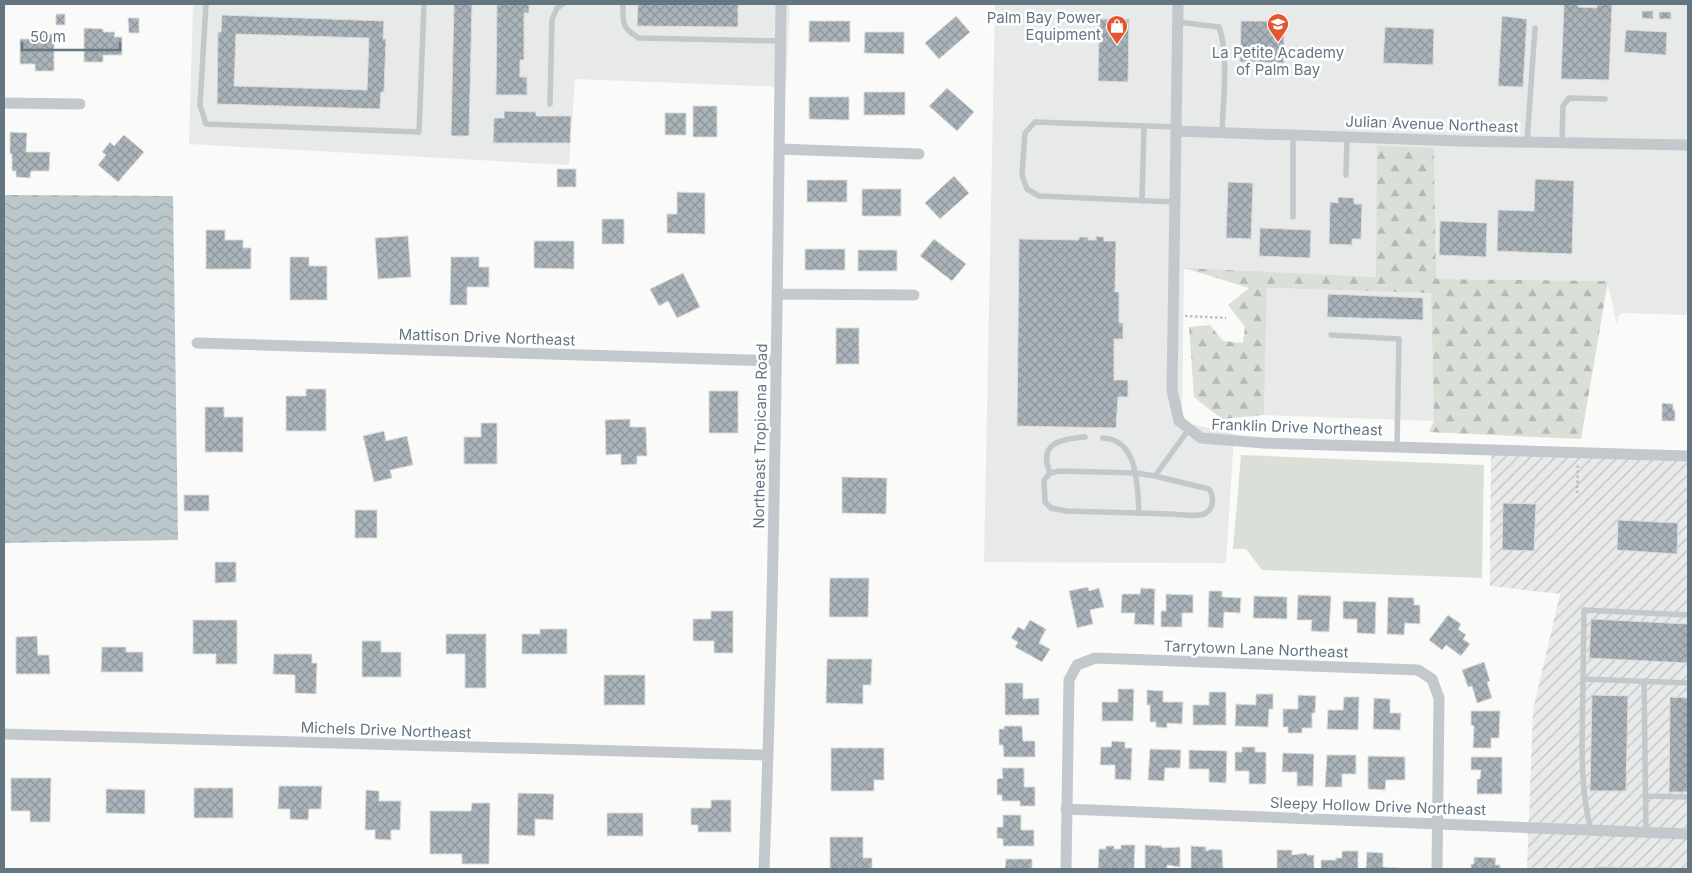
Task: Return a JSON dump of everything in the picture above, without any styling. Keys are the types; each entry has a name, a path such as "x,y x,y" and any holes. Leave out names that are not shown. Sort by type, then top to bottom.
{"street":[{"name":"Northeast Tropicana Road","path":"764,869 778,294 781,4"},
{"name":"Franklin Drive Northeast","path":"1178,4 1172,390 1179,422 1201,438 1264,443 1688,456"},
{"path":"4,103 80,104"},
{"name":"Julian Avenue Northeast","path":"1176,129 1222,133 1347,137 1688,145"},
{"path":"779,149 918,154"},
{"path":"778,294 914,295"},
{"name":"Mattison Drive Northeast","path":"197,343 776,361"},
{"name":"Tarrytown Lane Northeast","path":"1066,809 1069,680 1077,665 1095,658 1418,670 1432,679 1439,698 1438,823"},
{"name":"Michels Drive Northeast","path":"4,734 768,755"},
{"path":"1066,809 1066,869"},
{"name":"Sleepy Hollow Drive Northeast","path":"1066,809 1688,834"},
{"path":"1437,869 1438,823"}],"lane":[{"path":"206,4 200,105 206,124 419,132 424,4"},
{"path":"550,104 552,20 557,8 562,4"},
{"path":"624,4 623,25 629,33 638,38 780,41"},
{"path":"1178,22 1219,27 1223,37 1222,133"},
{"path":"1527,142 1535,28"},
{"path":"1562,142 1562,106 1569,98 1605,100"},
{"path":"1175,202 1039,196 1028,189 1022,175 1025,132 1035,122 1176,129"},
{"path":"1142,201 1144,126"},
{"path":"1293,218 1294,135"},
{"path":"1346,175 1347,137"},
{"path":"1331,336 1399,339 1397,447"},
{"path":"1155,476 1189,429"},
{"path":"1050,473 1046,462 1046,454 1049,448 1059,442 1073,438 1085,438"},
{"path":"1103,438 1119,441 1125,447 1136,473 1139,513"},
{"path":"1060,471 1136,473 1155,476 1210,489 1212,493 1212,506 1208,512 1200,515 1066,511 1052,508 1045,502 1044,480 1050,473 1060,471"},
{"path":"1591,830 1582,785 1584,610 1688,615"},
{"path":"1583,679 1688,683"},
{"path":"1644,681 1646,832"},
{"path":"1645,796 1688,797"}],"path":[{"path":"1173,315 1226,318"},
{"path":"1577,493 1579,452"}],"shaded area":[{"path":"193,4 790,4 786,87 575,79 569,165 189,144"},
{"path":"995,4 1688,4 1688,315 1623,313 1618,316 1617,325 1607,281 1436,279 1434,149 1376,277 1184,269 1182,422 1234,434 1226,563 984,562"},
{"path":"1267,288 1431,293 1434,421 1264,415"},
{"path":"1491,446 1688,455 1688,869 1527,869 1533,710 1560,594 1490,586"}],"green space":[{"path":"1377,146 1434,148 1436,279 1608,281 1581,439 1429,432 1434,421 1431,293 1267,288 1264,415 1222,419 1194,397 1189,327 1210,325 1223,341 1243,343 1245,327 1228,305 1249,288 1184,268 1376,277"},
{"path":"1241,455 1484,465 1482,578 1262,570 1246,549 1233,549"}],"water":[{"path":"4,195 173,196 178,540 4,543"}],"building":[{"path":"454,4 472,4 469,136 451,136"},
{"path":"497,4 529,4 529,13 524,13 524,60 520,60 520,77 527,77 527,95 496,95"},
{"path":"638,4 738,4 738,27 637,26"},
{"path":"1564,4 1578,4 1578,7 1597,8 1597,5 1612,4 1609,80 1561,79"},
{"path":"1642,11 1653,11 1653,19 1642,18"},
{"path":"1659,12 1671,12 1671,19 1659,19"},
{"path":"56,14 65,14 65,25 56,25"},
{"path":"222,15 384,21 383,39 386,39 384,92 381,92 380,109 217,104 218,32 221,32","holes":["236,34 369,38 367,90 234,86"]},
{"path":"956,16 970,32 939,59 925,43"},
{"path":"1502,16 1527,19 1523,87 1498,86"},
{"path":"128,18 139,18 139,33 129,33"},
{"path":"1099,19 1129,19 1128,82 1098,81"},
{"path":"809,21 850,21 850,42 809,42"},
{"path":"1241,21 1284,21 1284,63 1240,62"},
{"path":"1385,27 1434,29 1433,65 1383,63"},
{"path":"84,28 103,29 103,32 115,32 114,37 122,37 122,55 103,55 103,62 84,62"},
{"path":"1626,30 1667,32 1666,55 1624,52"},
{"path":"865,32 904,32 904,54 864,53"},
{"path":"36,34 54,34 54,71 35,71 35,64 20,64 20,39 36,39"},
{"path":"947,88 974,112 957,131 929,106"},
{"path":"864,92 905,92 905,115 864,115"},
{"path":"809,97 849,97 849,120 809,119"},
{"path":"693,106 717,106 717,137 693,137"},
{"path":"504,111 536,112 536,116 571,116 570,143 493,143 494,118 504,118"},
{"path":"665,113 686,113 686,135 665,135"},
{"path":"10,132 27,133 26,152 50,152 49,171 31,171 30,178 16,177 16,171 12,171"},
{"path":"124,135 144,152 118,182 98,165 106,155 102,152 110,142 114,146"},
{"path":"557,169 576,169 576,187 557,187"},
{"path":"954,176 969,193 940,219 925,203"},
{"path":"1535,179 1574,181 1572,254 1497,251 1498,210 1534,211"},
{"path":"807,180 847,180 847,202 807,202"},
{"path":"1228,182 1253,183 1251,239 1226,238"},
{"path":"862,189 901,189 901,216 862,216"},
{"path":"677,192 705,193 705,234 667,233 667,214 677,214"},
{"path":"1338,197 1354,198 1354,204 1362,204 1361,239 1352,239 1352,245 1329,244 1330,202 1338,203"},
{"path":"602,219 624,219 624,244 602,244"},
{"path":"1440,221 1487,223 1486,257 1439,255"},
{"path":"1260,228 1311,230 1310,258 1259,256"},
{"path":"206,230 225,230 225,240 243,240 243,248 251,248 251,269 206,269"},
{"path":"408,236 411,277 378,279 375,238"},
{"path":"1096,236 1104,237 1104,241 1116,241 1115,292 1119,292 1119,323 1123,323 1123,339 1114,339 1114,380 1128,380 1128,397 1118,397 1116,428 1017,426 1019,239 1079,240 1079,237 1088,237 1088,240 1096,240"},
{"path":"934,239 966,264 952,281 920,256"},
{"path":"534,241 574,241 574,269 534,268"},
{"path":"805,249 845,249 845,270 805,270"},
{"path":"858,250 897,250 897,271 858,271"},
{"path":"290,257 309,257 309,266 327,266 327,300 290,300"},
{"path":"451,257 479,257 479,267 489,267 489,287 467,287 467,305 450,305"},
{"path":"683,273 700,307 677,318 668,301 659,306 650,289"},
{"path":"1328,294 1423,298 1423,320 1327,317"},
{"path":"836,328 859,328 859,364 836,364"},
{"path":"306,389 326,389 326,431 286,431 286,396 306,396"},
{"path":"709,391 738,391 738,433 709,433"},
{"path":"1662,403 1673,404 1675,421 1662,421"},
{"path":"205,407 224,407 224,417 243,417 243,452 205,452"},
{"path":"630,419 630,427 646,427 647,456 637,456 637,464 621,465 621,454 606,455 605,420"},
{"path":"481,423 497,423 497,464 464,464 464,437 481,437"},
{"path":"384,431 386,441 407,436 413,465 390,470 392,478 374,482 363,436"},
{"path":"842,477 887,478 886,514 842,513"},
{"path":"184,495 209,495 209,511 184,511"},
{"path":"1503,503 1536,504 1534,551 1502,550"},
{"path":"355,510 377,510 377,538 355,538"},
{"path":"1618,520 1678,523 1677,554 1617,550"},
{"path":"215,562 236,562 236,582 215,583"},
{"path":"830,578 869,578 868,617 829,617"},
{"path":"1088,587 1089,591 1099,588 1104,607 1090,610 1093,624 1077,628 1069,591"},
{"path":"1141,588 1155,589 1154,625 1134,624 1135,613 1121,613 1122,594 1140,594"},
{"path":"1209,591 1222,591 1222,597 1241,598 1240,613 1224,612 1223,628 1208,627"},
{"path":"1166,594 1193,595 1193,613 1182,613 1182,627 1161,627 1161,611 1166,611"},
{"path":"1298,595 1331,596 1329,632 1311,631 1312,620 1297,620"},
{"path":"1254,596 1287,597 1287,619 1253,618"},
{"path":"1388,597 1414,598 1414,605 1420,605 1420,624 1405,623 1404,635 1387,634"},
{"path":"1343,601 1376,602 1375,634 1357,633 1357,619 1343,619"},
{"path":"711,611 733,611 733,653 714,653 714,641 693,641 693,619 711,619"},
{"path":"1448,615 1461,624 1458,629 1466,635 1463,639 1470,644 1461,656 1446,645 1442,650 1429,640"},
{"path":"1591,619 1688,624 1688,663 1589,658"},
{"path":"193,620 237,620 237,664 216,664 216,654 193,654"},
{"path":"1030,620 1046,629 1039,643 1050,649 1042,662 1015,647 1018,642 1011,638 1018,627 1024,630"},
{"path":"540,629 567,629 567,654 522,654 522,634 540,634"},
{"path":"446,634 486,634 486,688 465,688 465,654 446,654"},
{"path":"37,636 38,655 49,655 50,674 16,674 16,637"},
{"path":"362,641 381,641 381,652 401,652 401,677 362,677"},
{"path":"102,647 126,647 126,652 143,652 143,672 101,672"},
{"path":"274,654 312,654 312,663 317,663 316,694 295,693 295,675 273,674"},
{"path":"827,659 872,659 871,685 863,685 863,704 826,703"},
{"path":"1484,662 1490,681 1487,682 1492,698 1477,703 1472,686 1468,687 1462,670"},
{"path":"604,675 645,675 645,705 604,705"},
{"path":"1005,683 1023,683 1023,699 1039,698 1039,715 1005,715"},
{"path":"1118,689 1134,689 1133,721 1102,721 1102,702 1118,702"},
{"path":"1147,690 1163,691 1163,702 1183,702 1182,724 1167,723 1167,728 1156,727 1156,722 1150,722 1150,705 1147,705"},
{"path":"1209,692 1226,692 1226,725 1193,725 1193,705 1209,705"},
{"path":"1256,694 1273,694 1273,709 1269,709 1268,727 1235,726 1236,704 1256,705"},
{"path":"1298,695 1316,696 1315,713 1312,713 1312,728 1302,728 1302,733 1288,733 1288,727 1283,727 1283,709 1298,709"},
{"path":"1592,695 1628,696 1626,791 1590,791"},
{"path":"1344,697 1359,697 1358,730 1327,729 1328,710 1343,710"},
{"path":"1670,697 1688,698 1688,792 1669,792"},
{"path":"1374,698 1390,699 1390,713 1401,713 1400,730 1373,729"},
{"path":"1471,711 1500,711 1499,738 1491,738 1491,748 1473,748 1474,726 1471,725"},
{"path":"1004,726 1022,726 1023,741 1035,741 1035,757 1004,757 1003,745 999,745 999,729 1004,729"},
{"path":"1112,741 1125,742 1125,748 1132,748 1131,780 1115,779 1115,765 1100,765 1101,747 1111,747"},
{"path":"1242,747 1255,747 1255,752 1266,752 1266,784 1249,784 1249,771 1235,771 1235,752 1242,752"},
{"path":"831,748 884,748 884,780 874,780 874,791 831,791"},
{"path":"1150,749 1181,750 1180,768 1165,768 1164,781 1148,780"},
{"path":"1189,750 1227,751 1226,783 1209,782 1209,769 1189,769"},
{"path":"1283,753 1314,754 1313,786 1297,786 1297,772 1282,772"},
{"path":"1327,755 1356,755 1356,774 1342,774 1342,787 1325,787"},
{"path":"1368,756 1405,757 1405,780 1386,780 1385,790 1368,789"},
{"path":"1471,757 1502,757 1502,794 1477,794 1477,779 1480,779 1481,770 1471,770"},
{"path":"1002,768 1024,768 1024,787 1035,787 1035,806 1020,806 1020,801 1002,801 1002,795 997,795 997,779 1003,778"},
{"path":"11,778 51,778 50,822 30,822 30,811 11,811"},
{"path":"279,786 322,786 321,809 309,809 308,820 290,819 290,809 278,809"},
{"path":"194,788 233,788 233,818 194,818"},
{"path":"106,789 145,790 145,814 106,813"},
{"path":"366,790 379,791 379,801 401,801 400,830 391,830 391,840 375,839 375,830 365,830"},
{"path":"518,793 554,794 553,820 535,819 535,836 517,835"},
{"path":"711,800 731,800 731,832 698,832 698,825 691,825 691,808 711,808"},
{"path":"472,803 490,803 489,864 462,864 462,854 430,854 430,811 471,811"},
{"path":"607,813 643,813 643,836 607,836"},
{"path":"1003,815 1021,815 1021,830 1034,830 1034,846 1003,846 1003,839 997,838 997,827 1003,827"},
{"path":"830,837 863,837 863,858 872,858 872,869 830,869"},
{"path":"1121,845 1135,845 1134,869 1098,869 1099,849 1106,849 1106,846 1114,846 1114,849 1121,849"},
{"path":"1145,845 1162,846 1162,848 1180,847 1180,867 1167,865 1167,869 1145,869"},
{"path":"1191,846 1206,847 1206,851 1212,849 1222,850 1223,869 1191,869"},
{"path":"1277,850 1292,850 1292,855 1307,853 1307,855 1314,855 1314,869 1277,869"},
{"path":"1342,851 1358,851 1358,869 1321,869 1321,860 1342,858"},
{"path":"1367,852 1383,853 1383,867 1398,869 1366,869"},
{"path":"1474,857 1496,858 1495,865 1500,865 1500,869 1471,869 1471,864 1474,864"},
{"path":"1006,859 1032,859 1032,869 1005,869"},
{"path":"1597,867 1670,868 1670,869 1597,869"}],"place":[{"name":"La Petite Academy of Palm Bay","path":"1278,43"},
{"name":"Palm Bay Power Equipment","path":"1117,45"}]}
